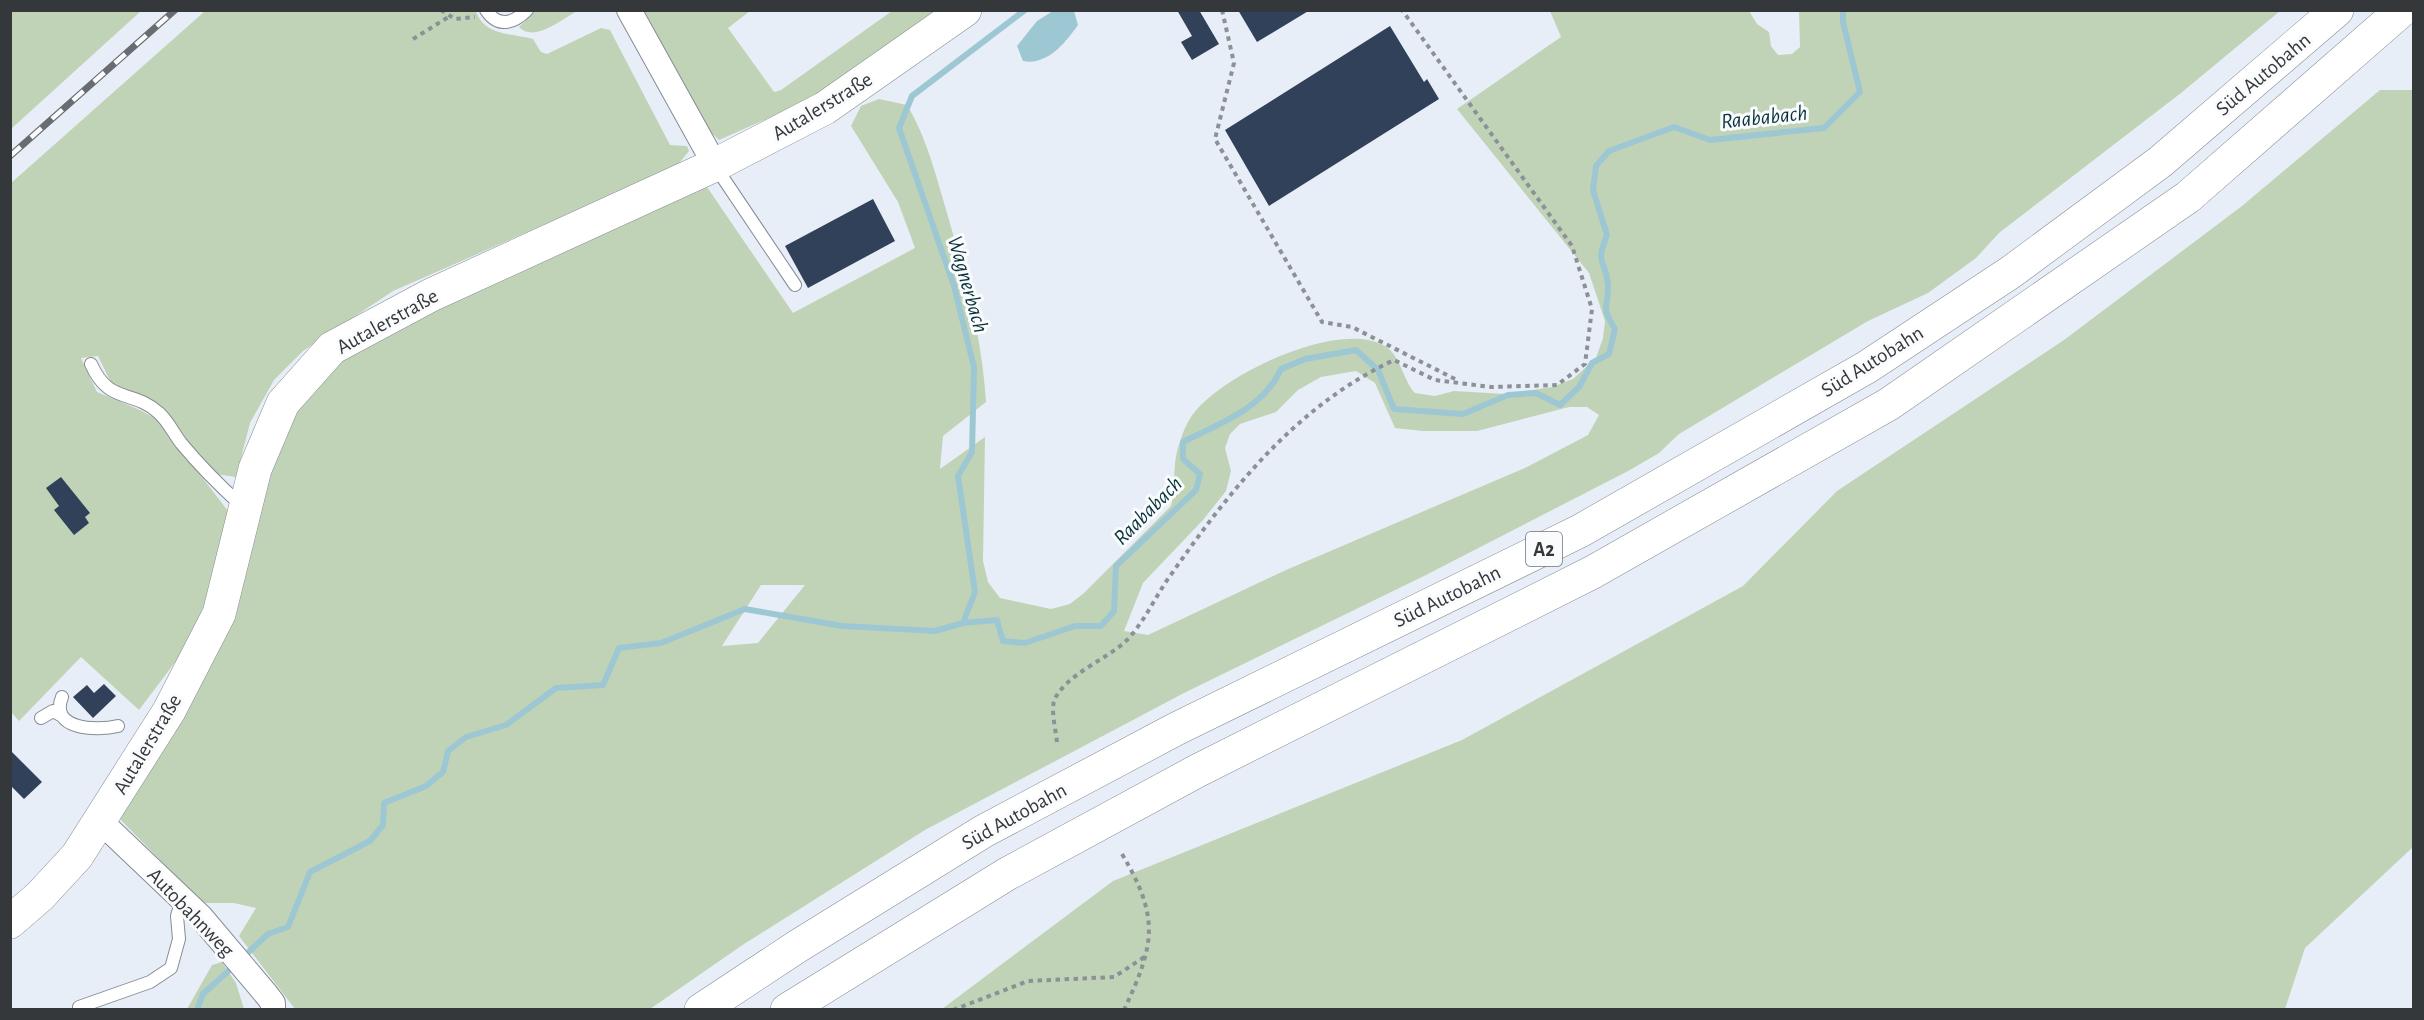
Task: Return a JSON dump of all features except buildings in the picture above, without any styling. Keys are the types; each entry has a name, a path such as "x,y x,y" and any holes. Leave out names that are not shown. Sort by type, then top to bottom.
{"main road":[{"name":"Autalerstraße","path":"10,922 40,896 77,856 169,711 219,614 255,469 283,403 332,348 431,295 715,165 825,108 965,10"},
{"name":"Süd Autobahn","path":"701,1010 798,946 984,831 1176,729 1580,531 1868,367 2011,272 2160,162 2337,10"},
{"name":"Süd Autobahn","path":"788,1010 1007,874 1197,771 1593,572 1889,404 2188,197 2402,10"}],"street":[{"path":"629,10 715,165"},
{"name":"Autobahnweg","path":"100,821 182,898 261,987 273,1003 273,1010"}],"lane":[{"path":"486,11 494,20 506,24 517,20 527,10"},
{"path":"715,165 795,285"},
{"path":"91,364 99,382 116,393 144,403 160,413 215,482 245,509"},
{"path":"62,697 59,704 62,716"},
{"path":"41,718 53,711 75,727 101,730 118,726"},
{"path":"79,1006 150,982 171,968 179,939 177,916 182,898"}],"path":[{"path":"441,10 455,19 478,17 486,11"},
{"path":"1222,10 1233,63 1215,140 1322,322 1352,327 1463,384"},
{"path":"1057,742 1054,702 1062,689 1126,641 1144,618 1168,578 1232,491 1276,442 1313,409 1372,370 1394,360 1435,380 1491,387 1557,384 1585,364 1592,309 1572,246 1402,10"},
{"path":"413,39 450,16"},
{"path":"1122,854 1141,886 1149,942 1146,956 1124,1010"},
{"path":"953,1010 1028,981 1114,977 1146,956"}],"green space":[{"path":"11,10 141,10 141,11 11,129"},
{"path":"205,11 476,11 485,25 499,32 533,39 541,52 547,54 601,28 610,30 670,145 687,146 689,151 676,167 393,291 303,351 274,380 250,423 236,477 215,474 157,405 116,393 98,356 81,358 97,392 158,420 228,511 209,595 182,653 139,710 81,657 19,721 11,712 11,183"},
{"path":"535,11 577,11 540,31 525,31 519,27"},
{"path":"641,11 750,11 728,28 774,92 781,90 892,11 945,11 805,102 719,140 704,126"},
{"path":"1550,11 1749,11 1757,24 1769,32 1771,46 1778,55 1792,54 1800,47 1799,11 2280,11 2181,93 1999,233 1976,258 1928,293 1868,321 1679,434 1659,453 1630,470 1426,575 1184,693 925,830 744,944 650,1009 295,1009 239,936 256,908 234,903 202,903 115,814 274,453 309,390 346,355 400,322 707,187 793,313 915,248 898,202 851,126 861,106 879,99 907,105 914,118 935,171 966,283 981,353 986,402 943,436 940,469 985,437 983,561 988,582 1000,598 1051,609 1070,604 1084,593 1171,506 1177,452 1193,414 1228,383 1253,368 1281,356 1338,340 1363,339 1383,345 1394,354 1415,393 1435,396 1454,391 1506,394 1552,387 1573,379 1596,358 1603,338 1605,321 1589,273 1457,109 1561,37","holes":["1356,371 1375,383 1395,428 1423,431 1477,431 1569,407 1587,407 1599,415 1588,435 1527,467 1286,570 1148,635 1124,631 1143,583 1203,520 1226,491 1231,471 1225,448 1230,434 1240,424 1276,412 1298,390 1321,377","761,585 805,585 758,643 722,646"]},
{"path":"2380,90 2414,90 2413,847 2305,948 2285,1009 942,1009 1113,881 1462,740 1743,586 1837,491 2064,340 2242,206"},
{"path":"222,962 236,983 244,1009 187,1009 212,965"}],"water":[{"path":"1053,11 1074,11 1078,25 1062,45 1048,56 1032,62 1023,61 1017,46 1037,21"}],"waterway":[{"name":"Wagnerbach","path":"963,623 975,592 958,476 972,452 974,367 954,286 899,128 912,96 1025,10"},
{"name":"Raababach","path":"242,958 268,934 288,927 310,872 370,841 383,825 384,803 426,786 443,772 448,751 466,737 506,725 556,688 603,685 619,648 661,643 745,609 842,626 935,631 963,623 997,620 1003,641 1025,643 1075,626 1101,626 1114,611 1116,566 1196,490 1200,474 1183,459 1183,442 1226,421 1252,405 1273,383 1281,369 1305,359 1356,350 1378,370 1394,409 1463,414 1508,395 1536,393 1560,405 1579,387 1592,363 1609,354 1615,329 1606,310 1608,285 1601,253 1607,235 1593,190 1596,166 1609,151 1674,127 1710,140 1824,128 1860,92 1843,22 1843,10"},
{"name":"Raababach","path":"197,1010 203,994 235,965"}],"railway":[{"path":"10,156 175,10"}]}
